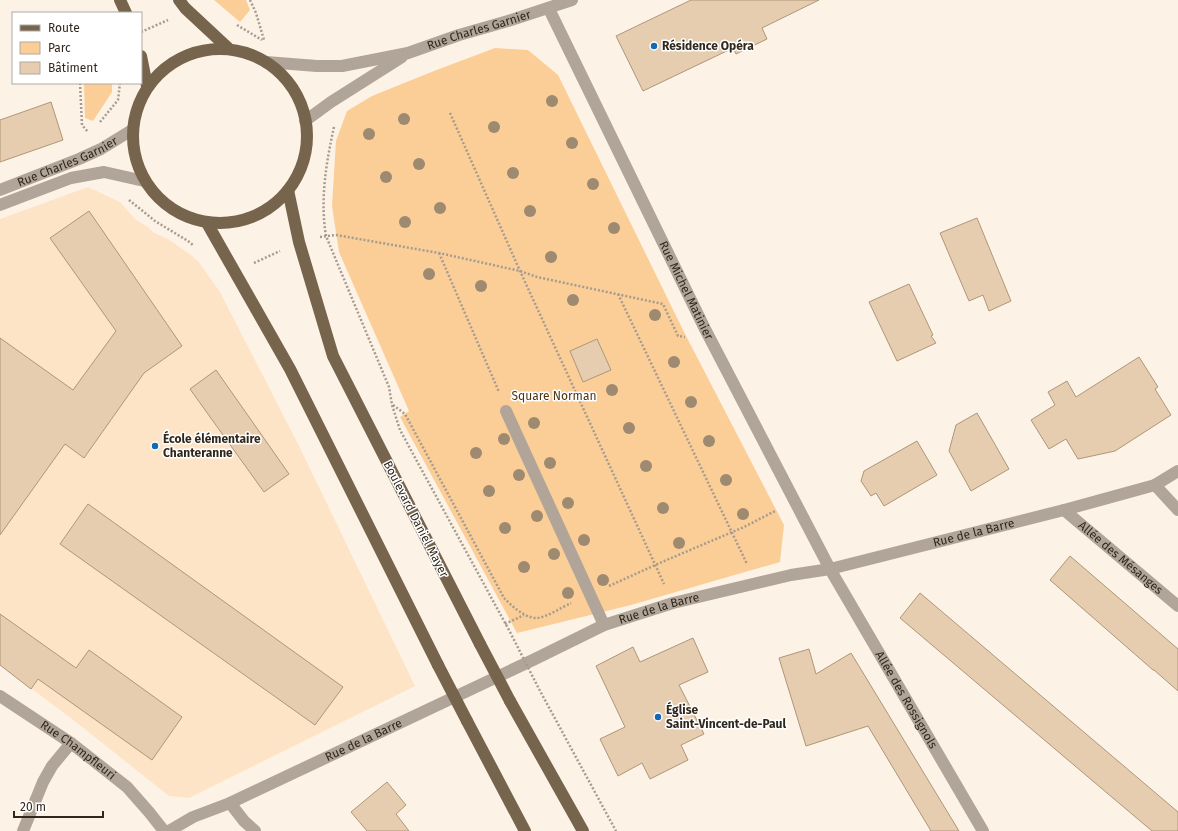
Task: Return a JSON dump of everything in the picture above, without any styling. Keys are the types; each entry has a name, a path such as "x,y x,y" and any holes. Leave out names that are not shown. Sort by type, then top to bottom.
{"main road":[{"path":"120,0 126,12"},
{"path":"179,0 184,8 229,49"},
{"path":"205,49 229,49 248,54 266,62 285,78 298,98 306,120 307,142 303,163 288,190 278,202 257,216 232,223 207,223 181,215 159,200 144,181 132,130 137,107 147,86 163,69 183,56 205,49"},
{"path":"142,61 147,86"},
{"name":"Boulevard Daniel Mayer","path":"288,190 299,242 333,356 480,644 510,701 583,831"},
{"path":"207,223 290,369 438,664 525,831"}],"street":[{"name":"Rue Charles Garnier","path":"266,62 317,66 342,66 408,53 459,35 572,0"},
{"name":"Rue Michel Matinier","path":"553,5 706,329 830,568"},
{"name":"Rue Charles Garnier","path":"306,120 331,102 408,53"},
{"name":"Rue Charles Garnier","path":"0,190 101,149 132,130"},
{"path":"0,205 71,178 104,172 144,181"},
{"path":"506,411 604,625"},
{"name":"Rue de la Barre","path":"169,831 193,817 230,803 604,625 673,603 756,583 830,568 1064,510 1155,485 1178,471"},
{"path":"1155,485 1178,510"},
{"name":"Allée des Mésanges","path":"1064,510 1178,606"},
{"name":"Allée des Rossignols","path":"830,568 983,831"},
{"name":"Rue Champfleuri","path":"0,696 70,743 127,787 164,831"},
{"path":"24,831 43,782 52,766 70,743"},
{"path":"230,803 244,821 255,831"}],"path":[{"path":"80,84 82,125 101,149"},
{"path":"96,125 101,122 118,100 120,84"},
{"path":"331,102 342,114 334,127 328,155 324,192 324,224 326,236 389,387 392,405 400,430 506,624 539,689 616,831"},
{"path":"450,113 520,271 673,603"},
{"path":"88,132 92,129"},
{"path":"127,199 155,222 188,241 198,250"},
{"path":"235,272 299,242 336,235 439,253 520,271 537,277 663,304 678,336"},
{"path":"439,253 506,411"},
{"path":"617,294 756,583"},
{"path":"392,405 405,414 504,598 514,608 524,614 536,618 768,516"},
{"path":"506,624 524,614"}],"shaded area":[{"path":"88,187 120,202 136,220 148,227 154,233 168,239 191,255 198,261 220,292 300,448 415,686 189,798 169,796 76,722 0,665 0,219"}],"green space":[{"path":"214,0 246,0 250,10 240,22"},
{"name":"Square Norman","path":"495,48 528,50 558,75 684,332 784,525 780,562 631,605 517,633 400,417 409,411 339,252 332,206 336,141 347,111 372,96"},
{"path":"84,84 112,84 112,92 93,121 85,118"}],"building":[{"name":"Résidence Opéra","path":"691,0 819,0 762,28 767,39 736,54 733,48 643,91 616,36"},
{"path":"51,102 63,140 0,162 0,120"},
{"path":"89,211 182,346 144,373 84,458 65,444 0,535 0,338 73,390 116,331 50,238"},
{"path":"977,218 1011,301 989,311 983,295 969,301 940,233"},
{"path":"909,284 933,335 931,336 936,343 897,361 869,302"},
{"path":"597,339 611,370 583,382 570,351"},
{"path":"1139,357 1158,387 1155,389 1171,415 1115,451 1078,459 1066,439 1049,449 1031,420 1055,405 1048,392 1067,381 1076,397"},
{"path":"216,370 289,474 264,492 190,389"},
{"path":"977,413 1009,469 971,491 949,451 956,425"},
{"path":"917,441 937,475 884,506 876,493 871,496 861,481 864,471"},
{"path":"88,504 343,687 315,725 60,544"},
{"path":"1070,556 1178,649 1178,691 1050,580"},
{"path":"920,593 1178,812 1178,831 1152,831 900,618"},
{"path":"0,614 76,668 89,650 182,717 152,760 38,679 31,689 0,665"},
{"name":"Église Saint-Vincent-de-Paul","path":"693,638 708,672 679,685 704,734 681,745 688,760 650,779 642,763 618,776 600,739 625,727 596,666 633,647 640,662"},
{"path":"809,649 816,674 851,653 959,831 931,831 868,726 806,746 779,658"},
{"path":"387,782 406,805 396,814 409,831 367,831 351,812"}],"place":[{"name":"Résidence Opéra","path":"654,46"},
{"name":"École élémentaire Chanteranne","path":"155,446"},
{"name":"Église Saint-Vincent-de-Paul","path":"658,717"}]}
